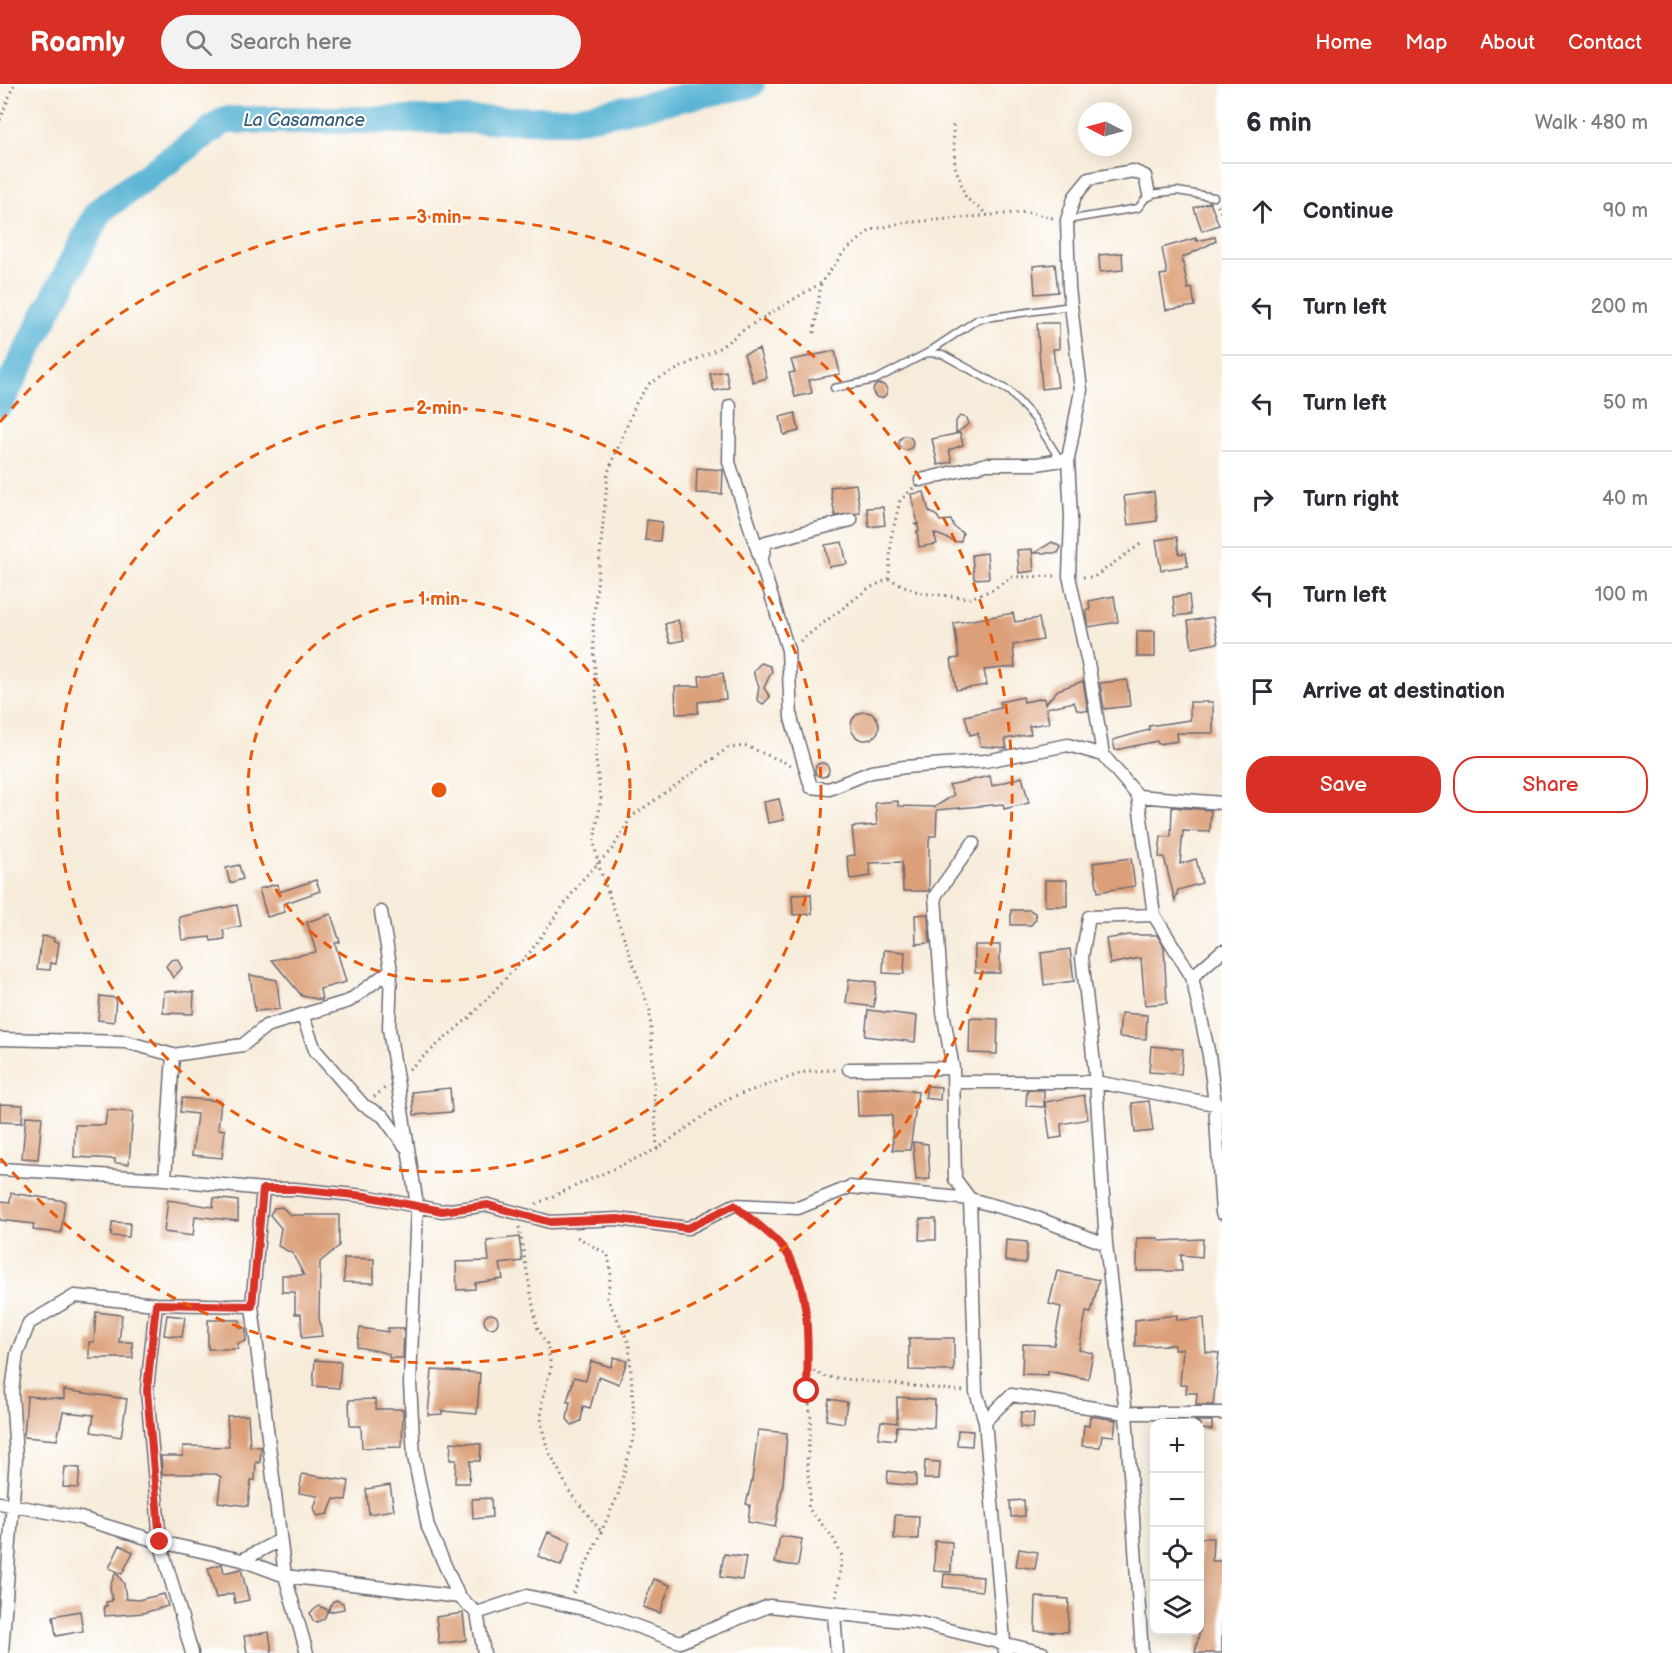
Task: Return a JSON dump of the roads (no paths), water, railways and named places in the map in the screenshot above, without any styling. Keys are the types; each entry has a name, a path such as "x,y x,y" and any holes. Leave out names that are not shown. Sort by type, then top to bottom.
{"street":[{"path":"1149,194 1145,176 1133,171 1089,178 1075,196 1067,220 1071,306 1081,390 1064,460 1071,517 1069,576 1089,668 1103,755 1138,796 1155,915 1191,977 1219,1105 1222,1213"},
{"path":"730,406 729,462 788,650 791,718 811,787 829,789 871,772 985,761 1068,746 1103,755"},
{"path":"921,480 987,464 1037,464 1064,460"},
{"path":"761,562 766,542 851,520"},
{"path":"1138,796 1222,803"},
{"path":"973,843 934,896 943,1012 953,1068 955,1179 970,1199 976,1392 985,1421 1005,1648"},
{"path":"381,912 391,970 389,1029 417,1205 410,1383 414,1457 428,1527 459,1597 477,1613 483,1653"},
{"path":"1142,1653 1126,1413 1106,1244 1096,1082 1082,957 1089,917 1155,915"},
{"path":"1191,977 1222,951"},
{"path":"0,1039 126,1042 173,1055 243,1045 266,1026 303,1017 349,1001 391,970"},
{"path":"303,1017 315,1050 363,1105 383,1116 407,1150"},
{"path":"165,1179 173,1055"},
{"path":"849,1069 953,1068"},
{"path":"954,1083 1096,1082 1219,1105"},
{"path":"0,1169 165,1179 263,1189 295,1189 365,1196 442,1211 488,1205 550,1222 618,1219 688,1228 734,1205 798,1208 850,1188 970,1199 1029,1215 1106,1244"},
{"path":"263,1189 252,1306 285,1576 307,1653"},
{"path":"2,1653 6,1504 16,1458 12,1391 17,1354 29,1323 75,1296 156,1304 252,1306"},
{"path":"156,1304 147,1390 160,1542 192,1653"},
{"path":"985,1421 1011,1395 1126,1413 1222,1413"},
{"path":"6,1504 80,1518 160,1542 242,1560 285,1576 459,1597"},
{"path":"242,1560 280,1540"},
{"path":"477,1613 527,1596 597,1612 680,1642 769,1606 920,1623 1005,1648 1043,1653"},
{"path":"834,1614 837,1653"}],"lane":[{"path":"1067,220 1138,208 1149,194 1177,191 1214,197"},
{"path":"834,388 875,380 927,353 978,319 1071,306"},
{"path":"927,353 942,354 1009,391 1034,418 1064,460"}],"waterway":[{"name":"La Casamance","path":"0,404 99,211 225,120 572,120 751,84"}]}
